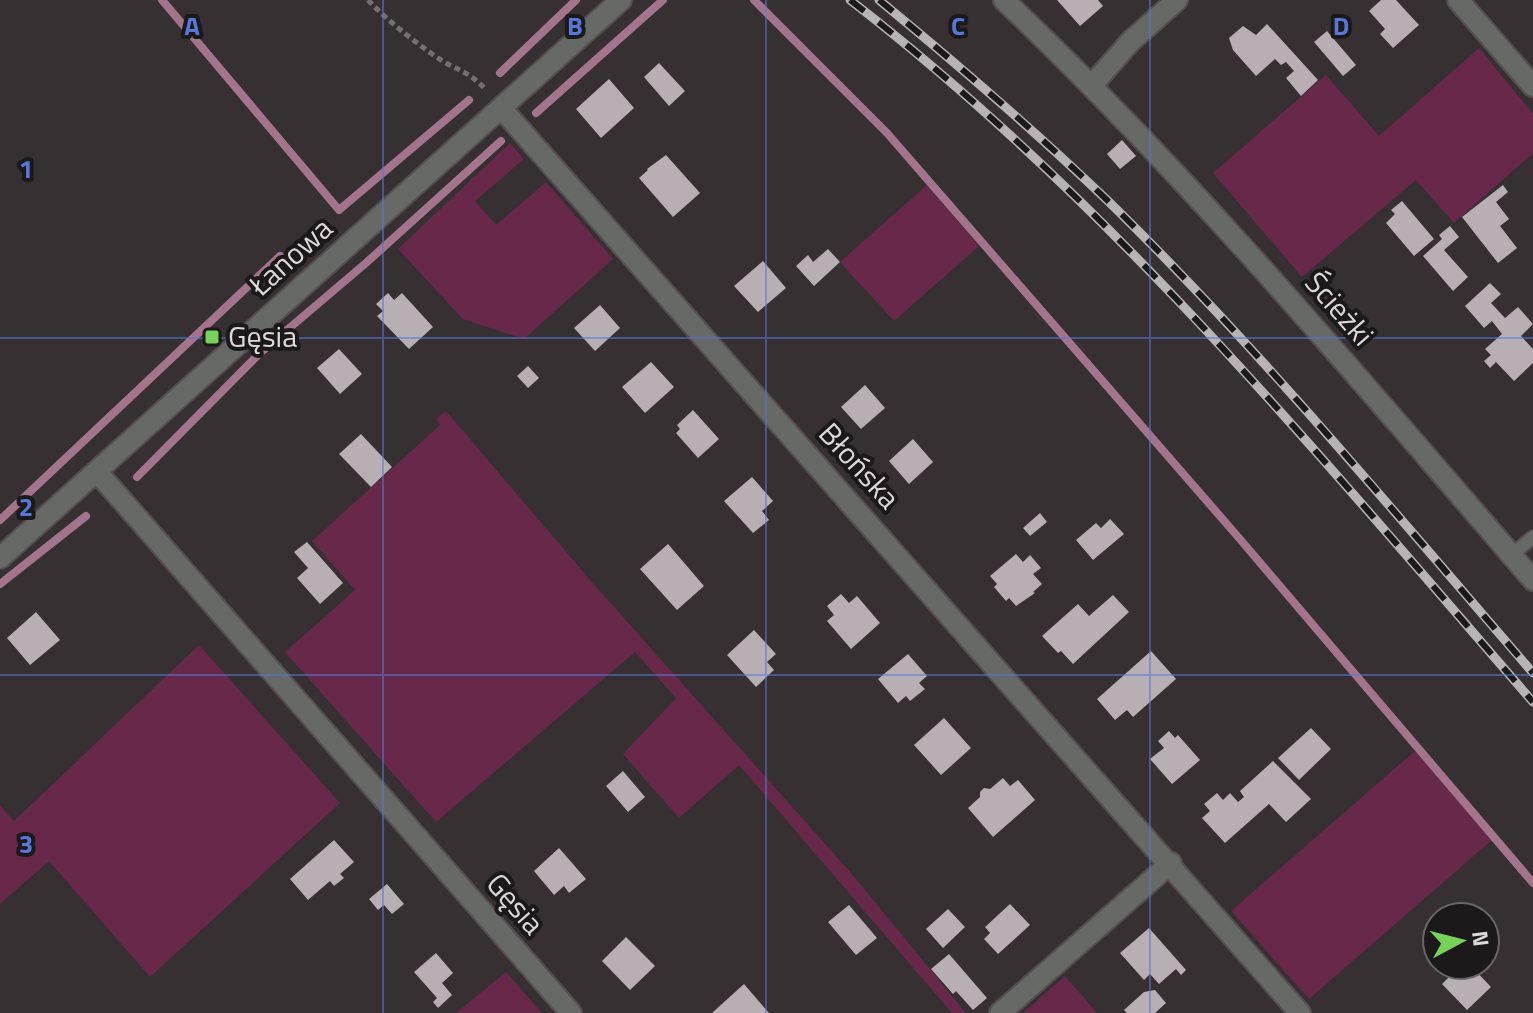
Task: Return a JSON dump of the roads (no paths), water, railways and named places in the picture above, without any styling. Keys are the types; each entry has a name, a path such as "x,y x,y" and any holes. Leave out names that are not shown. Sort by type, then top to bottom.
{"street":[{"name":"Łanowa","path":"0,558 621,0"},
{"name":"Ścieżki","path":"1004,0 1093,84 1279,285 1533,580"},
{"path":"1093,84 1131,41 1177,0"},
{"path":"1458,0 1533,86"},
{"name":"Błońska","path":"502,109 1171,863 1300,1013"},
{"name":"Gęsia","path":"98,473 571,1013"},
{"path":"1000,1013 1171,863"}],"lane":[{"path":"1512,555 1533,537"}],"waterway":[{"path":"162,0 339,210 469,100"},
{"path":"500,73 576,0"},
{"path":"536,113 663,0"},
{"path":"754,0 887,133 1533,883"},
{"path":"137,477 260,353 366,263 501,141"},
{"path":"0,520 280,256"},
{"path":"0,584 86,516"}],"railway":[{"path":"850,0 946,78 1037,160 1124,245 1292,424 1533,702"},
{"path":"879,0 1052,148 1163,256 1325,432 1533,673"}],"place":[{"name":"Gęsia","path":"212,337"}]}
